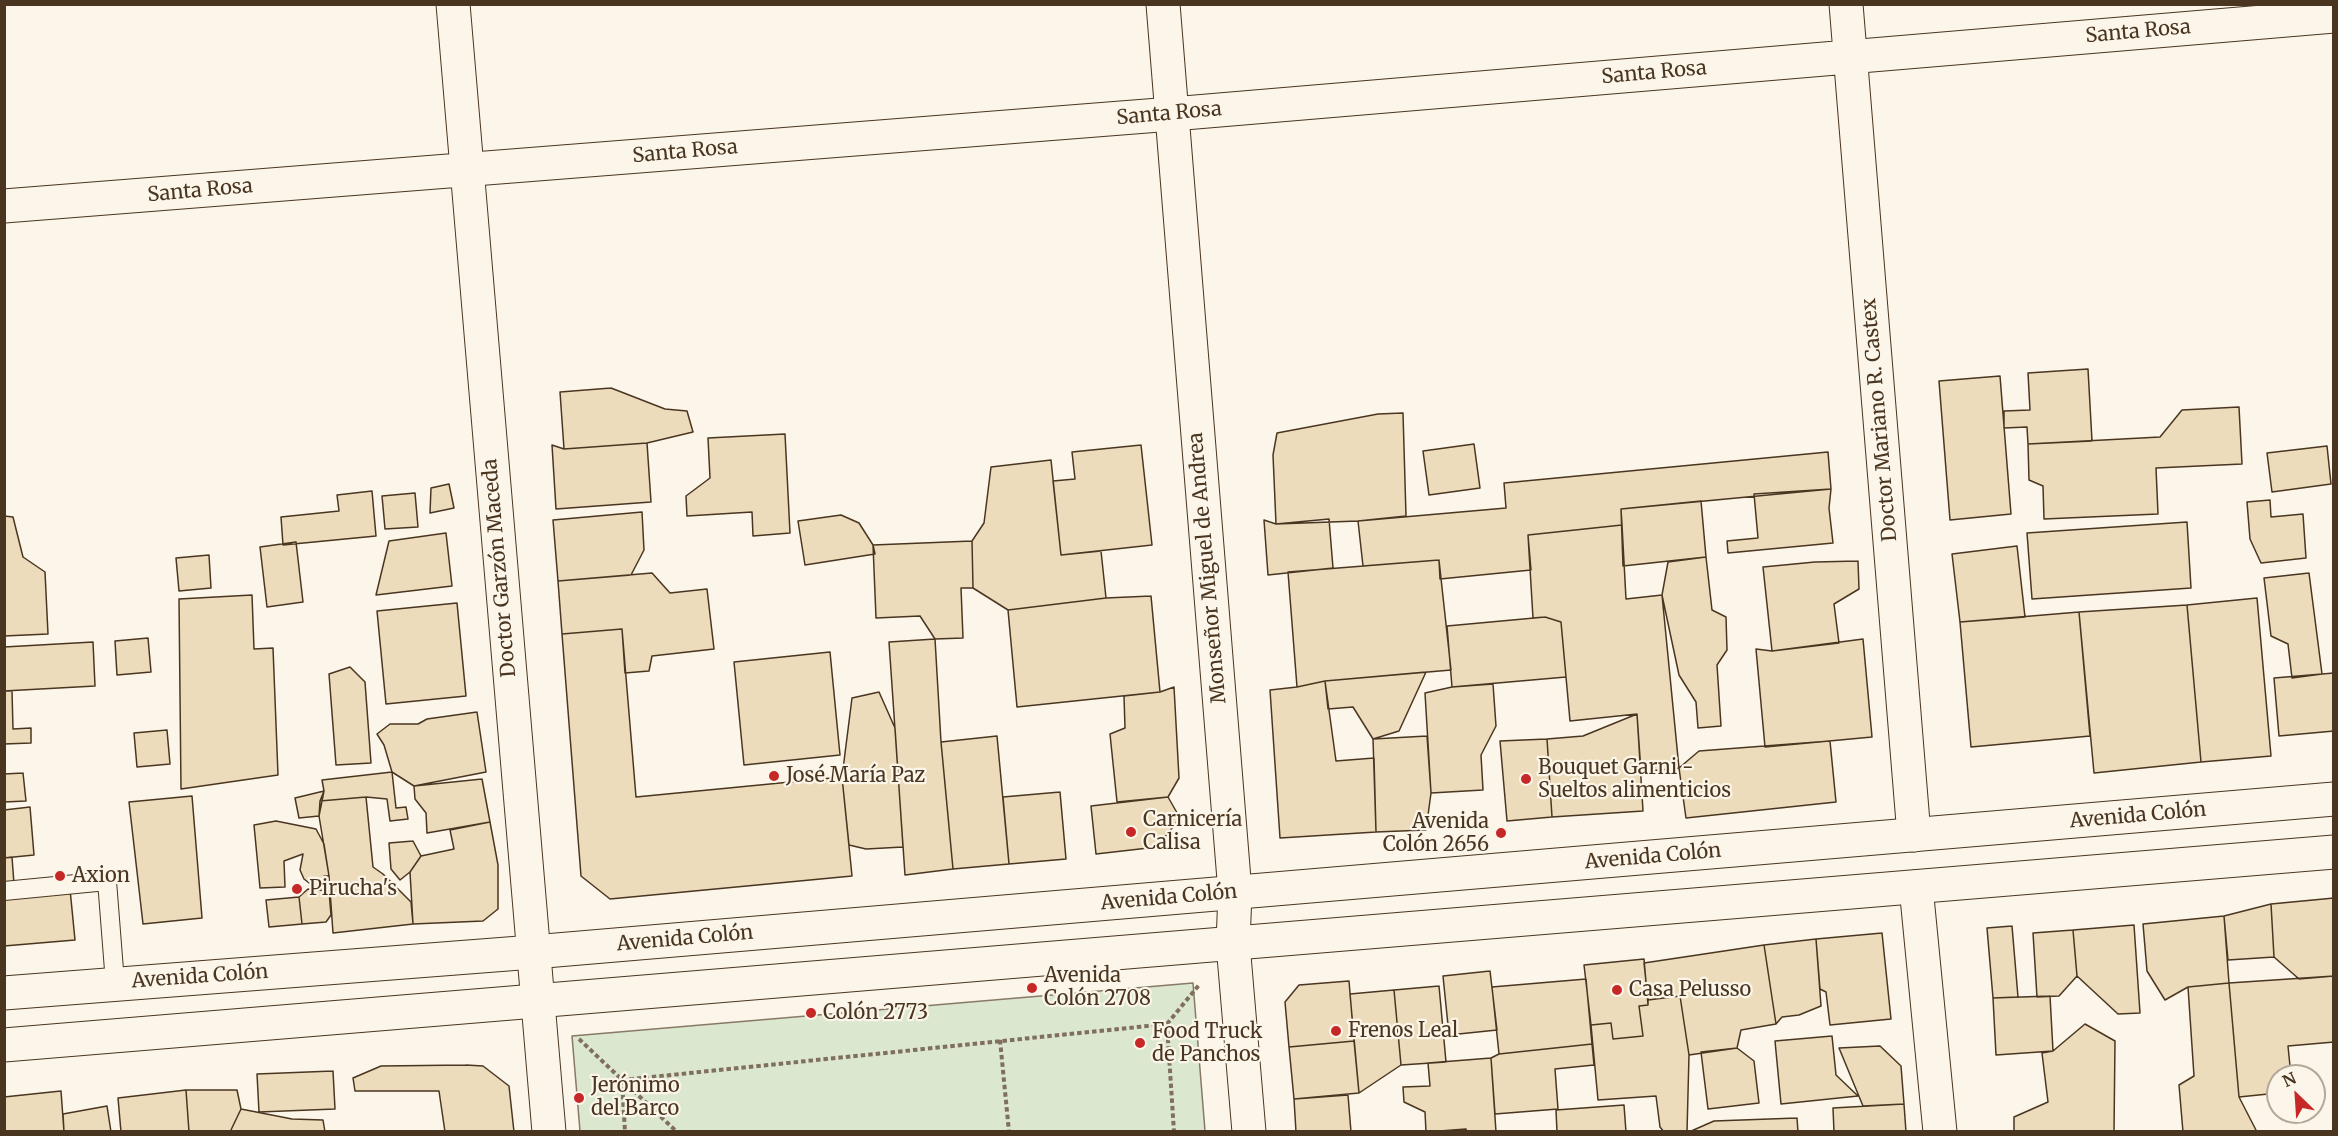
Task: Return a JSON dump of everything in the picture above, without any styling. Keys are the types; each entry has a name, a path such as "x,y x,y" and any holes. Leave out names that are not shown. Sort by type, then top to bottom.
{"main road":[{"name":"Doctor Garzón Maceda","path":"453,4 549,1131"},
{"name":"Monseñor Miguel de Andrea","path":"1163,4 1235,892 1233,944 1249,1131"},
{"name":"Doctor Mariano R. Castex","path":"1846,4 1914,835"},
{"name":"Santa Rosa","path":"4,206 1172,114 2334,16"},
{"name":"Avenida Colón","path":"4,993 533,952 2334,799"},
{"path":"4,1045 2334,852"},
{"path":"1916,886 1940,1131"}],"lane":[{"path":"4,891 107,881 115,983"}],"path":[{"path":"622,1080 1167,1023 1174,1131"},
{"path":"1000,1040 1009,1131"},
{"path":"622,1080 625,1131"},
{"path":"622,1080 677,1131"}],"green space":[{"path":"1193,983 1205,1131 580,1131 572,1036"}],"building":[{"path":"2088,369 2092,441 2028,444 2027,427 2004,428 2004,411 2030,410 2028,373"},
{"path":"2000,376 2011,514 1950,520 1939,381"},
{"path":"611,388 665,409 687,411 693,432 647,443 564,449 560,392"},
{"path":"2239,407 2242,464 2156,468 2158,514 2044,519 2043,486 2029,480 2028,444 2160,437 2182,410"},
{"path":"1403,413 1406,516 1358,521 1276,524 1273,455 1277,433 1378,414"},
{"path":"785,434 790,533 753,536 752,512 687,516 686,496 710,478 708,438"},
{"path":"647,443 651,502 556,509 552,445 564,449"},
{"path":"1474,444 1480,488 1429,495 1423,451"},
{"path":"1141,445 1152,545 1061,555 1053,481 1075,479 1072,452"},
{"path":"2327,446 2331,484 2272,492 2267,453"},
{"path":"1828,452 1831,489 1621,509 1622,525 1528,535 1531,570 1440,579 1439,560 1363,566 1358,521 1506,508 1504,483"},
{"path":"1051,460 1061,555 1101,551 1106,598 1008,610 973,588 972,541 984,523 991,467"},
{"path":"449,484 454,508 430,513 431,488"},
{"path":"1831,489 1829,508 1833,543 1728,553 1727,541 1758,538 1754,494"},
{"path":"372,491 376,536 283,545 281,517 339,511 337,495"},
{"path":"415,493 418,527 385,529 382,496"},
{"path":"2270,500 2271,517 2303,514 2306,558 2261,563 2250,539 2247,502"},
{"path":"1701,501 1706,557 1623,566 1621,509"},
{"path":"642,512 644,550 631,575 558,581 553,520"},
{"path":"841,515 859,523 873,545 875,554 805,565 798,521"},
{"path":"4,516 13,517 23,557 45,572 48,634 4,636"},
{"path":"1329,519 1333,568 1268,575 1264,520 1276,524"},
{"path":"2187,522 2191,588 2032,599 2027,533"},
{"path":"1622,525 1626,599 1662,595 1679,768 1641,772 1637,714 1570,721 1561,622 1545,617 1533,618 1528,535"},
{"path":"446,533 452,586 376,595 389,541"},
{"path":"972,541 973,588 961,588 963,638 935,639 920,616 876,618 873,545"},
{"path":"296,542 303,602 267,607 260,547"},
{"path":"2017,546 2025,617 1960,622 1952,554"},
{"path":"209,555 211,588 179,591 176,558"},
{"path":"1706,557 1712,610 1726,617 1727,650 1717,665 1721,726 1698,728 1696,702 1679,675 1662,595 1668,562"},
{"path":"1439,560 1451,670 1325,681 1297,687 1288,572"},
{"path":"1858,561 1859,589 1834,604 1839,643 1772,651 1763,567"},
{"path":"652,573 670,593 707,589 714,649 652,656 649,671 625,673 622,629 562,634 558,581"},
{"path":"2309,573 2322,674 2292,678 2288,644 2271,636 2264,578"},
{"path":"252,595 254,649 273,648 278,775 181,789 179,599"},
{"path":"1151,596 1160,692 1017,707 1008,610 1106,598"},
{"path":"2257,598 2271,756 2201,762 2187,605"},
{"path":"457,603 466,696 386,704 377,611"},
{"path":"2187,605 2201,762 2094,773 2079,612"},
{"path":"2079,612 2090,736 1971,747 1960,622"},
{"path":"1545,617 1561,622 1566,677 1452,687 1447,626"},
{"name":"José María Paz","path":"622,629 636,797 842,777 852,876 610,899 581,876 562,634"},
{"path":"148,638 151,672 117,675 115,641"},
{"path":"935,639 941,742 953,869 905,875 889,642"},
{"path":"1863,639 1872,737 1765,747 1756,649 1772,651"},
{"path":"93,642 95,686 4,691 4,647"},
{"path":"830,652 840,755 744,765 734,662"},
{"path":"350,667 365,682 371,763 336,765 329,674"},
{"path":"1426,672 1399,731 1373,739 1353,707 1328,709 1325,681"},
{"path":"2334,673 2334,731 2279,736 2274,678"},
{"path":"1325,681 1336,761 1374,758 1376,832 1280,838 1270,690"},
{"path":"1493,684 1496,726 1481,755 1483,790 1431,793 1425,693 1452,687"},
{"path":"1174,687 1179,778 1168,797 1117,802 1110,734 1125,728 1124,696 1160,692"},
{"path":"4,691 12,691 13,729 31,728 31,743 4,744"},
{"path":"879,692 895,728 903,847 866,849 849,845 842,777 852,698"},
{"path":"477,712 486,772 414,786 392,772 384,745 377,734 390,724 418,724 427,719"},
{"path":"1637,714 1643,811 1552,817 1547,739 1583,736"},
{"path":"167,730 170,764 137,767 134,733"},
{"path":"997,736 1009,864 953,869 941,742"},
{"path":"1427,736 1431,793 1426,830 1376,832 1373,739"},
{"name":"Bouquet Garni - Sueltos alimenticios","path":"1547,739 1552,817 1507,821 1500,741"},
{"path":"1830,741 1836,802 1686,818 1679,768 1699,751"},
{"path":"392,772 396,808 406,807 408,819 390,821 387,799 366,797 320,801 324,791 322,780"},
{"path":"23,773 26,801 4,802 4,774"},
{"path":"482,779 490,822 427,833 426,813 415,799 414,786"},
{"path":"324,791 319,816 299,818 295,798"},
{"path":"1060,792 1066,859 1009,864 1003,797"},
{"path":"192,796 202,918 143,924 129,802"},
{"path":"366,797 373,867 411,902 413,924 333,933 329,876 319,816 320,801"},
{"name":"Carnicería Calisa","path":"1168,797 1180,818 1157,847 1096,854 1091,806"},
{"path":"30,807 34,855 4,858 4,810"},
{"path":"276,821 316,829 324,844 329,876 324,876 327,890 313,886 304,879 300,870 303,854 284,861 285,887 260,888 254,825"},
{"path":"490,822 498,865 498,909 483,921 413,924 410,872 421,856 454,849 450,830"},
{"path":"413,841 421,856 410,872 400,880 391,869 389,843"},
{"path":"12,857 14,884 69,879 75,940 4,946 4,858"},
{"path":"308,889 329,891 331,915 326,922 302,924 299,897"},
{"path":"299,897 302,924 269,927 266,900"},
{"path":"2334,898 2334,976 2299,979 2274,957 2271,904"},
{"path":"2271,904 2274,957 2228,960 2224,916"},
{"path":"2224,916 2229,983 2188,987 2165,1000 2147,971 2143,924"},
{"path":"2134,925 2140,1013 2118,1014 2077,976 2073,930"},
{"path":"2012,926 2018,997 1993,998 1987,928"},
{"path":"2073,930 2077,976 2059,996 2037,997 2033,933"},
{"path":"1882,933 1891,1019 1830,1025 1826,992 1820,989 1816,939"},
{"path":"1816,939 1821,1006 1799,1015 1782,1017 1776,1024 1764,945"},
{"path":"1764,945 1776,1024 1741,1030 1737,1048 1689,1055 1680,996 1648,1000 1644,963"},
{"path":"1644,959 1648,1005 1639,1006 1643,1036 1613,1039 1611,1023 1591,1025 1584,965"},
{"path":"1490,971 1497,1030 1449,1035 1443,976"},
{"path":"2334,976 2334,1042 2288,1046 2290,1064 2266,1064 2266,1094 2239,1097 2229,983"},
{"path":"1586,979 1592,1044 1499,1054 1492,987"},
{"path":"1349,981 1354,1041 1289,1047 1285,1002 1299,985"},
{"path":"2229,983 2239,1097 2257,1132 2183,1132 2179,1085 2194,1076 2188,987"},
{"path":"1439,986 1446,1062 1401,1065 1394,990"},
{"path":"1394,990 1401,1065 1359,1093 1350,994"},
{"path":"1680,996 1689,1055 1687,1132 1664,1132 1660,1127 1656,1096 1598,1100 1591,1025 1611,1023 1613,1039 1643,1036 1639,1006 1648,1005 1648,1000"},
{"path":"2050,996 2053,1051 1996,1055 1993,998"},
{"path":"2085,1024 2115,1041 2114,1132 2014,1132 2014,1117 2048,1102 2042,1053 2053,1051"},
{"path":"1832,1036 1836,1075 1858,1096 1781,1104 1775,1041"},
{"path":"1354,1041 1359,1093 1294,1099 1289,1047"},
{"path":"1592,1044 1594,1065 1555,1069 1558,1109 1495,1114 1491,1058 1499,1054"},
{"path":"1880,1046 1901,1066 1904,1104 1863,1106 1839,1048"},
{"path":"1737,1048 1754,1061 1759,1103 1708,1109 1701,1052"},
{"path":"1491,1058 1496,1132 1467,1132 1466,1129 1426,1132 1425,1112 1404,1102 1403,1087 1430,1086 1428,1063"},
{"path":"381,1066 483,1066 509,1086 514,1132 445,1132 439,1091 355,1091 353,1078"},
{"path":"333,1071 335,1109 259,1112 257,1074"},
{"path":"186,1090 189,1132 121,1132 118,1098"},
{"path":"186,1090 237,1090 241,1109 230,1132 189,1132"},
{"path":"61,1091 64,1132 4,1132 4,1097"},
{"path":"1348,1095 1351,1132 1296,1132 1294,1099"},
{"path":"1904,1104 1906,1132 1834,1132 1833,1108"},
{"path":"1624,1105 1626,1132 1557,1132 1556,1110"},
{"path":"107,1106 111,1132 64,1132 63,1114"},
{"path":"241,1109 292,1119 323,1120 325,1132 230,1132"},
{"path":"1797,1118 1798,1132 1689,1132 1714,1121"}],"place":[{"name":"José María Paz","path":"774,776"},
{"name":"Bouquet Garni - Sueltos alimenticios","path":"1526,779"},
{"name":"Carnicería Calisa","path":"1131,832"},
{"name":"Avenida Colón 2656","path":"1501,833"},
{"name":"Axion","path":"60,876"},
{"name":"Pirucha's","path":"297,889"},
{"name":"Avenida Colón 2708","path":"1032,988"},
{"name":"Casa Pelusso","path":"1617,990"},
{"name":"Colón 2773","path":"811,1013"},
{"name":"Frenos Leal","path":"1336,1031"},
{"name":"Food Truck de Panchos","path":"1140,1043"},
{"name":"Jerónimo del Barco","path":"579,1098"}]}
